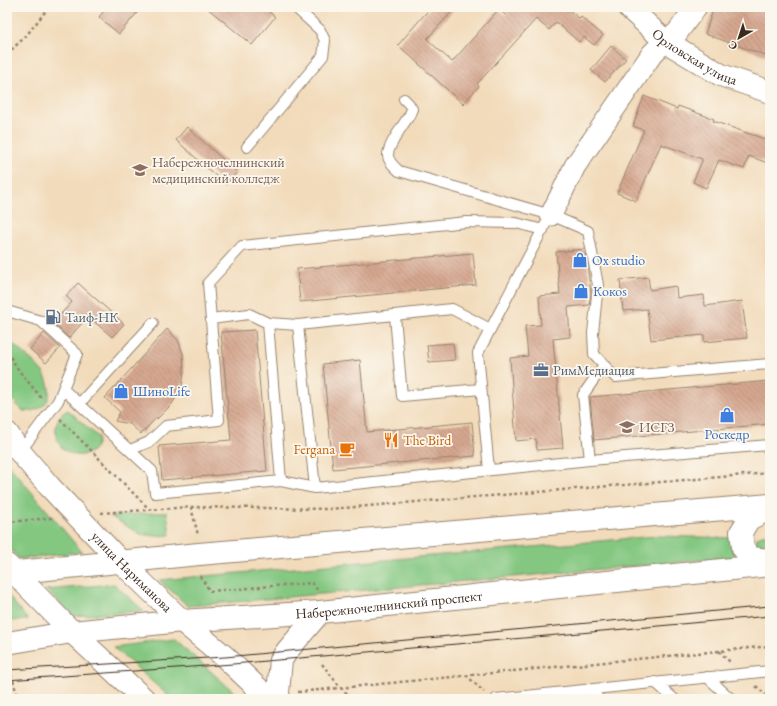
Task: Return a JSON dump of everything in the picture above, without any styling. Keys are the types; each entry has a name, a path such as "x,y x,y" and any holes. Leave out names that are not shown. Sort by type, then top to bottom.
{"main road":[{"name":"Орловская улица","path":"628,7 665,41 721,75 770,92"},
{"name":"улица Нариманова","path":"7,433 20,452 75,515 120,561 182,621 225,657 269,699"},
{"path":"9,570 770,505"},
{"path":"770,510 749,519 741,532 742,548 751,558 770,560"},
{"name":"Набережночелнинский проспект","path":"7,643 72,632 182,621 320,603 770,565"},
{"path":"9,570 72,632 144,699"},
{"path":"286,696 278,693 281,660 320,603"}],"street":[{"path":"547,223 575,166 652,54 665,41 678,33 696,7"}],"lane":[{"path":"247,147 323,56 325,41 320,30 295,7"},
{"path":"404,99 412,109 390,148 388,156 392,164 399,171 547,223 588,231 598,285 593,333 594,354 615,377 770,364"},
{"path":"130,450 149,442 166,426 219,420 208,283 242,246 466,222 516,224 547,223"},
{"path":"489,470 478,353 547,223"},
{"path":"211,319 250,314 268,323 298,325 452,309 490,329"},
{"path":"7,311 40,321 77,354 58,401 20,452"},
{"path":"395,316 402,396 481,389"},
{"path":"79,404 153,323"},
{"path":"268,323 281,481"},
{"path":"298,325 315,488"},
{"path":"590,460 583,395 604,365"},
{"path":"63,390 130,450 152,472 155,493 281,481 315,488 590,460 770,445"},
{"path":"496,699 532,697 589,689 770,671"},
{"path":"707,677 731,699"},
{"path":"655,682 674,699"},
{"path":"589,689 599,699"}],"path":[{"path":"7,54 26,36 49,7"},
{"path":"7,352 20,372 52,410 150,510"},
{"path":"94,514 190,507 330,509 770,473"},
{"path":"190,507 198,536"},
{"path":"7,522 52,518"},
{"path":"200,576 210,591 312,583 320,603"},
{"path":"286,696 341,688 466,675 770,646"},
{"path":"322,664 341,688 353,699"},
{"path":"9,669 18,699"},
{"path":"466,675 486,694"},
{"path":"229,699 241,698"}],"green space":[{"path":"7,339 42,371 47,379 49,393 47,402 37,409 23,411 7,395"},
{"path":"68,410 98,437 96,446 91,452 84,455 76,455 68,452 61,446 57,438 56,427 58,419"},
{"path":"7,463 82,552 19,559 7,545"},
{"path":"167,512 170,535 155,536 140,534 110,516"},
{"path":"762,535 770,535 770,554 755,547 755,542 758,537"},
{"path":"656,536 735,538 732,543 732,548 736,557 188,606 159,580"},
{"path":"114,584 144,611 73,616 46,590"},
{"path":"7,594 28,620 7,621"},
{"path":"174,639 242,699 172,699 113,647"}],"building":[{"path":"107,7 142,7 119,34 99,17"},
{"path":"206,7 263,7 275,17 252,45"},
{"path":"431,7 456,7 427,39 452,62 499,9 505,15 513,7 570,7 568,9 580,19 581,17 603,35 594,45 584,37 579,42 556,22 549,30 536,19 477,84 479,86 463,104 398,45"},
{"path":"714,7 770,7 770,57 705,34"},
{"path":"611,46 626,59 605,82 591,70"},
{"path":"644,96 677,109 678,106 714,119 713,121 770,141 770,164 749,156 744,169 719,160 706,188 693,182 702,159 661,144 636,201 617,193 644,130 633,126"},
{"path":"187,127 237,172 226,185 176,140"},
{"path":"585,249 591,293 589,305 568,307 570,337 553,339 563,448 537,450 536,439 516,441 510,358 528,356 525,326 541,325 539,296 560,294 556,252"},
{"path":"473,253 476,285 300,302 297,269"},
{"path":"648,277 650,290 676,286 677,298 704,295 705,306 742,301 747,338 704,342 704,335 651,340 647,309 623,311 620,280"},
{"path":"78,283 124,324 112,337 88,316 69,338 53,323 72,302 66,296"},
{"path":"167,329 178,340 183,354 184,372 182,387 172,404 141,434 130,424 115,421 120,412 105,398"},
{"path":"255,330 267,471 162,480 159,446 231,440 221,332"},
{"path":"44,333 60,348 46,363 30,349"},
{"path":"453,343 455,360 429,362 427,345"},
{"path":"360,360 367,432 472,422 475,456 333,469 323,364"},
{"path":"770,381 770,424 594,440 590,397"}],"tram line":[{"path":"7,670 225,657 770,606"},
{"path":"7,680 233,664 770,616"}],"place":[{"name":"Набережночелнинский медицинский колледж","path":"140,170"},
{"name":"Ox studio","path":"580,260"},
{"name":"Кокоs","path":"581,291"},
{"name":"Таиф-НК","path":"53,317"},
{"name":"РимМедиация","path":"541,370"},
{"name":"ШиноLife","path":"121,391"},
{"name":"Роскедр","path":"727,415"},
{"name":"ИСГЗ","path":"627,427"},
{"name":"The Bird","path":"391,440"},
{"name":"Fergana","path":"347,449"}]}
